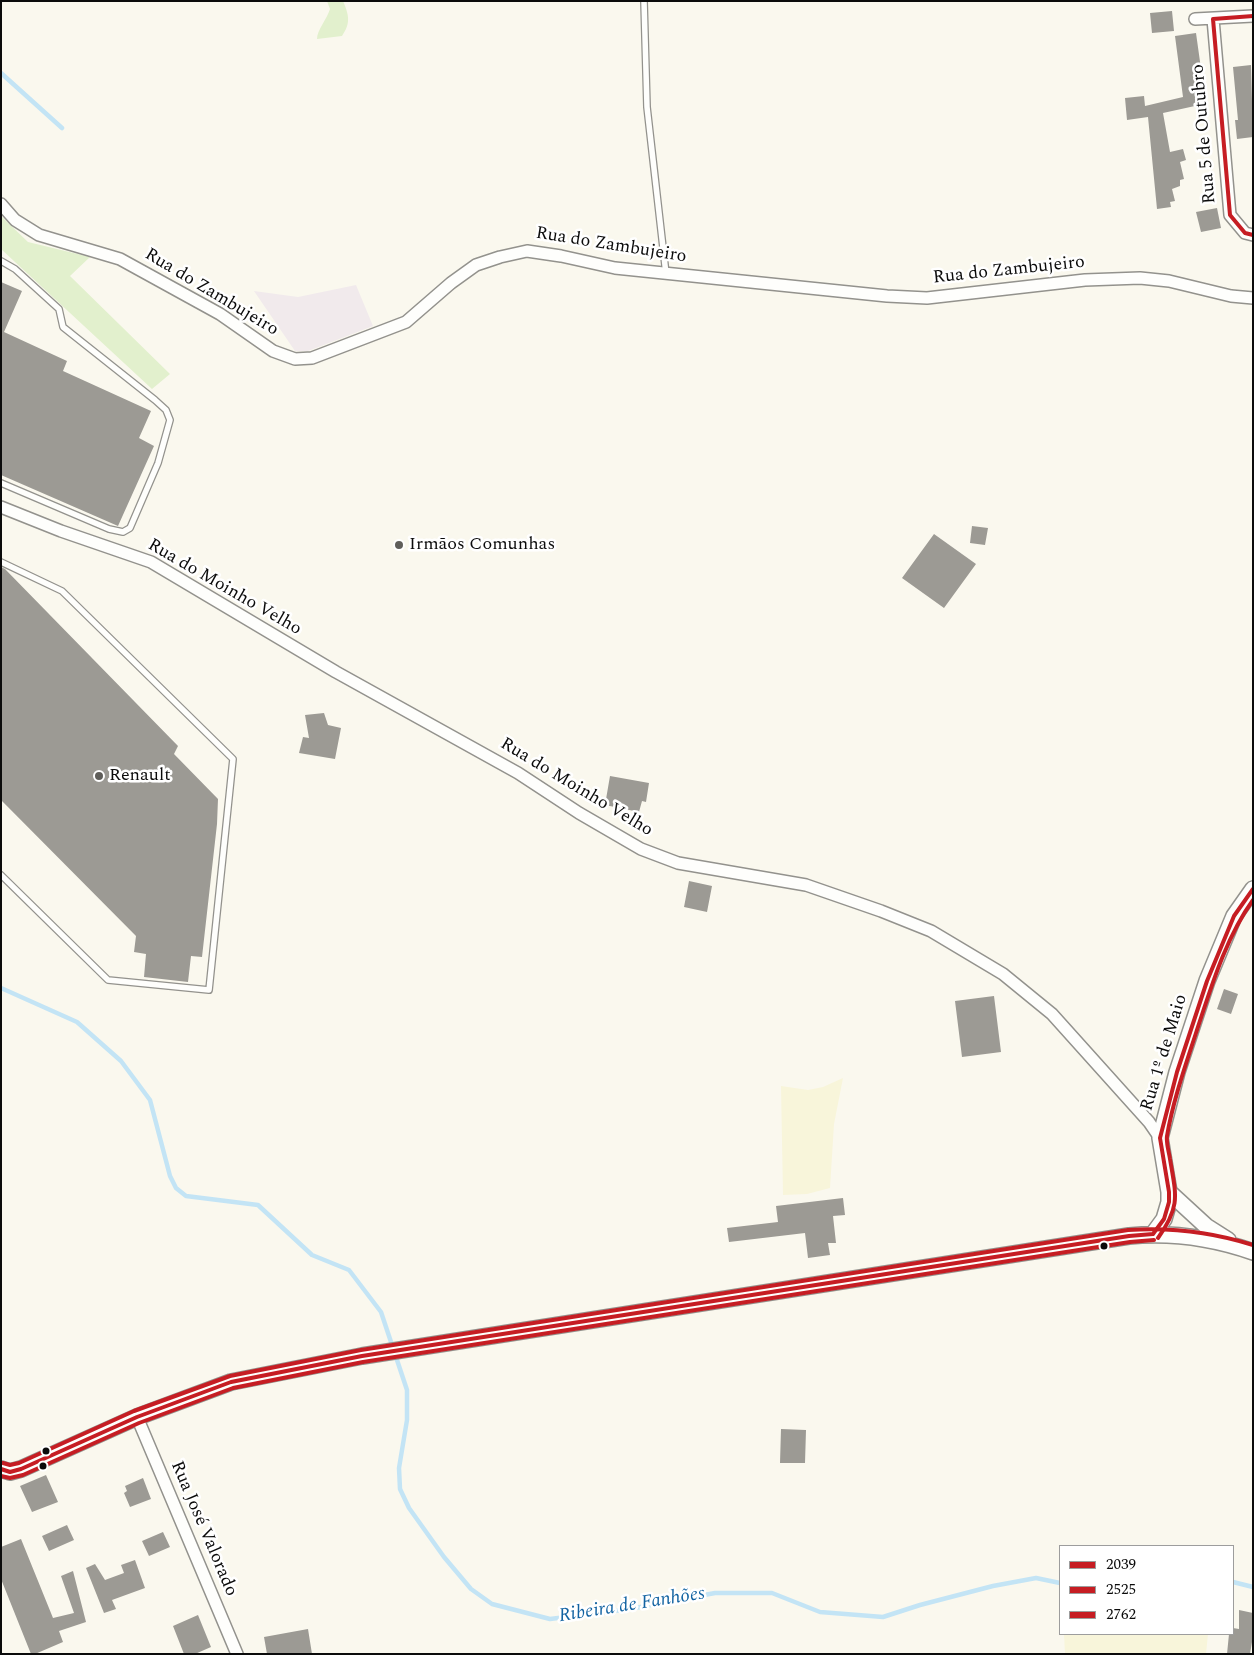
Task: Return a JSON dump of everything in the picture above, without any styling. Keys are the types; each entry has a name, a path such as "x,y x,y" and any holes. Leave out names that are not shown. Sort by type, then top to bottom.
{"street":[{"path":"1195,19 1253,16"},
{"name":"Rua 5 de Outubro","path":"1212,19 1230,215 1245,233 1253,235"},
{"name":"Rua do Zambujeiro","path":"1,204 15,220 38,235 120,259 220,314 274,351 295,359 312,358 406,322 451,283 476,265 527,250 615,268 887,296 927,298 1085,280 1140,278 1169,281 1231,296 1253,298"},
{"name":"Rua do Moinho Velho","path":"1,506 61,531 151,562 336,672 518,773 641,849 678,862 806,886 881,911 931,931 1003,974 1052,1014 1149,1122 1160,1138"},
{"name":"Rua 1º de Maio","path":"1153,1234 1168,1211 1169,1192 1160,1138 1177,1072 1207,981 1234,916 1253,888"},
{"path":"1169,1192 1206,1226 1237,1246"},
{"path":"1,1469 10,1472 21,1469 136,1418 231,1382 362,1356 1153,1234 1180,1235 1237,1246 1253,1252"},
{"name":"Rua José Valorado","path":"136,1418 237,1654"}],"lane":[{"path":"644,1 647,107 666,274"},
{"path":"1,261 15,269 59,309 63,327 155,400 166,410 170,420 158,463 130,528 124,532 109,529 1,483"},
{"path":"1,562 62,591 233,760 209,990 108,980 1,875"}],"shaded area":[{"path":"356,285 373,326 308,351 295,351 254,291 298,297"},
{"path":"843,1078 834,1124 830,1188 807,1194 783,1195 781,1086 808,1090 823,1087"},
{"path":"1064,1635 1208,1635 1206,1654 1065,1654"}],"green space":[{"path":"327,1 343,1 348,15 347,27 342,36 317,39 330,9"},
{"path":"1,216 28,242 90,257 70,276 170,374 152,389 1,249"}],"building":[{"path":"1172,11 1174,31 1152,33 1150,13"},
{"path":"1196,33 1202,76 1198,76 1204,104 1163,113 1170,152 1183,149 1186,160 1180,162 1184,179 1180,180 1180,186 1172,189 1175,201 1170,202 1171,207 1157,209 1148,117 1127,120 1125,98 1144,96 1145,106 1183,97 1175,36"},
{"path":"1251,65 1253,137 1237,139 1235,120 1238,120 1233,67"},
{"path":"1217,208 1221,228 1201,232 1196,212"},
{"path":"1,282 22,291 4,332 67,361 63,371 151,411 139,438 154,446 118,526 1,475"},
{"path":"972,526 988,528 985,545 970,543"},
{"path":"934,534 976,564 944,608 902,578"},
{"name":"Renault","path":"1,567 178,746 174,754 218,799 217,824 202,957 191,956 188,982 144,977 146,954 134,952 136,936 1,800"},
{"path":"324,713 328,725 341,728 335,759 299,753 303,737 309,738 305,715"},
{"path":"610,776 649,783 646,802 642,801 639,812 605,805"},
{"path":"689,881 712,886 707,912 684,907"},
{"path":"1224,989 1238,994 1231,1014 1217,1009"},
{"path":"994,996 1001,1052 962,1057 955,1001"},
{"path":"843,1198 845,1215 833,1216 836,1243 828,1243 830,1255 808,1258 805,1233 729,1242 727,1228 778,1222 776,1206"},
{"path":"781,1429 806,1430 805,1463 780,1463"},
{"path":"46,1475 58,1502 32,1512 20,1486"},
{"path":"143,1478 151,1499 130,1507 124,1493 127,1491 125,1486"},
{"path":"67,1525 74,1540 49,1551 42,1536"},
{"path":"163,1532 170,1547 149,1556 142,1541"},
{"path":"21,1539 53,1618 74,1613 61,1576 73,1571 86,1622 59,1631 63,1642 35,1654 31,1654 1,1579 1,1547"},
{"path":"135,1560 145,1588 112,1600 116,1609 104,1613 86,1568 95,1564 105,1580 124,1573 121,1565"},
{"path":"1239,1610 1253,1613 1253,1636 1250,1654 1227,1654 1229,1635 1234,1635 1234,1628 1239,1629"},
{"path":"198,1615 211,1647 195,1654 184,1654 173,1626"},
{"path":"308,1629 312,1654 267,1654 264,1637"}],"waterway":[{"path":"1,73 62,128"},
{"name":"Ribeira de Fanhões","path":"1,988 77,1022 121,1061 150,1100 170,1176 176,1188 186,1196 258,1205 312,1255 349,1270 381,1312 407,1390 407,1420 399,1468 400,1489 409,1508 444,1557 471,1589 492,1604 550,1619 630,1609 715,1593 772,1593 820,1612 883,1617 920,1605 993,1586 1036,1578 1059,1583"},
{"name":"Ribeira de Fanhões","path":"1234,1582 1253,1587"}],"transit line":[{"name":"2039","path":"1253,16 1213,19 1230,215 1245,233 1253,235"},
{"name":"2039","path":"1153,1234 1164,1219 1169,1202 1160,1138 1177,1072 1207,981 1234,916 1253,889"},
{"name":"2525","path":"1158,1238 1170,1217 1175,1200 1167,1139 1176,1097 1220,964 1234,931 1253,900"},
{"name":"2762","path":"3,1463 10,1465 19,1463 134,1411 230,1376 361,1350 1128,1230 1176,1230 1207,1234 1253,1245"},
{"name":"2039","path":"1,1469 10,1472 21,1469 137,1417 231,1382 362,1356 1129,1236 1153,1234"},
{"name":"2525","path":"1,1476 10,1478 23,1475 139,1423 233,1388 363,1362 1130,1242 1154,1240"}],"place":[{"name":"Irmãos Comunhas","path":"399,545"},
{"name":"Renault","path":"99,776"}]}
